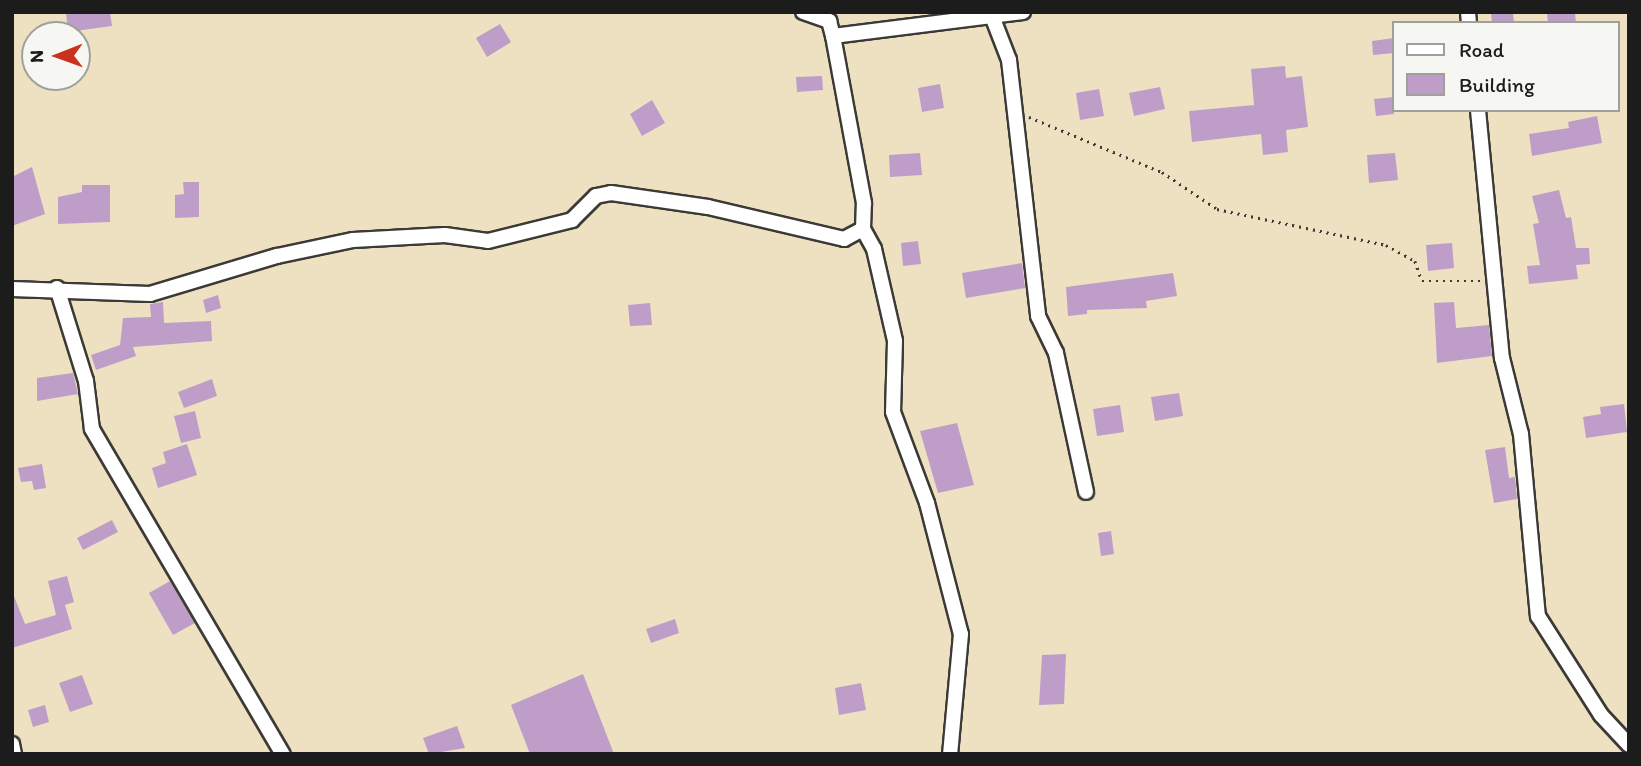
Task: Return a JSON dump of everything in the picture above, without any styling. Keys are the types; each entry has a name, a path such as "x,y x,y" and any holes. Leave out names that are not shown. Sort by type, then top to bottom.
{"street":[{"path":"803,12 827,17 833,36 864,203 863,229 874,249 895,341 893,412 927,503 961,634 950,754"},
{"path":"833,36 1023,12"},
{"path":"992,16 1009,60 1038,316 1056,354 1086,492"},
{"path":"1478,112 1502,358 1521,434 1538,616 1601,715 1629,745"},
{"path":"12,289 57,288 150,294 277,256 353,240 445,235 488,241 572,220 596,196 611,193 708,207 844,239 863,229"},
{"path":"57,288 86,382 92,429 283,754"},
{"path":"12,744 15,754"}],"path":[{"path":"1016,112 1162,172 1217,209 1386,245 1415,261 1422,281 1493,281"}],"building":[{"path":"66,12 110,12 112,26 91,29 91,21 67,21"},
{"path":"1491,12 1513,12 1514,21 1492,21"},
{"path":"1547,12 1575,12 1576,21 1548,21"},
{"path":"500,24 511,42 487,57 476,38"},
{"path":"1392,38 1392,53 1373,55 1372,41"},
{"path":"1285,66 1286,78 1302,76 1308,127 1286,130 1288,152 1263,155 1261,134 1192,142 1189,111 1254,105 1251,69"},
{"path":"822,76 823,90 797,92 796,77"},
{"path":"940,84 944,108 922,112 918,88"},
{"path":"1160,87 1165,109 1134,116 1129,93"},
{"path":"1099,89 1104,116 1080,120 1076,93"},
{"path":"1392,97 1394,114 1376,116 1374,99"},
{"path":"652,100 665,123 642,136 630,114"},
{"path":"1597,116 1602,143 1532,156 1529,134 1569,128 1568,122"},
{"path":"920,153 922,175 890,177 889,155"},
{"path":"1395,153 1398,180 1369,183 1367,155"},
{"path":"32,167 45,214 12,226 12,177"},
{"path":"183,182 199,182 199,217 175,218 175,195 184,194"},
{"path":"82,185 110,185 110,222 58,224 58,197 82,192"},
{"path":"1559,190 1566,218 1571,217 1576,248 1589,248 1590,264 1576,265 1578,279 1529,284 1527,266 1540,265 1533,224 1539,223 1532,196"},
{"path":"918,241 921,264 903,266 901,243"},
{"path":"1452,243 1454,268 1428,271 1426,245"},
{"path":"1022,263 1025,288 966,298 962,273"},
{"path":"1173,273 1177,296 1146,301 1147,308 1087,310 1087,314 1068,316 1066,287"},
{"path":"218,295 221,308 206,313 203,300"},
{"path":"163,302 164,323 211,321 212,341 133,347 136,356 96,370 91,355 120,345 123,318 151,317 150,304"},
{"path":"1454,302 1456,328 1489,325 1492,356 1437,363 1434,303"},
{"path":"650,303 652,325 630,326 628,305"},
{"path":"73,373 78,394 37,401 37,378"},
{"path":"212,379 217,396 184,408 178,392"},
{"path":"1179,393 1183,416 1155,421 1151,397"},
{"path":"1624,404 1627,432 1586,438 1583,417 1601,414 1600,407"},
{"path":"1120,405 1124,432 1097,436 1093,409"},
{"path":"195,411 201,438 181,443 174,416"},
{"path":"957,423 974,485 938,493 920,431"},
{"path":"187,444 197,475 158,488 152,468 166,463 163,452"},
{"path":"1505,447 1509,478 1515,477 1517,499 1494,503 1485,450"},
{"path":"42,464 46,488 34,490 32,481 21,482 18,468"},
{"path":"112,520 118,532 83,550 77,538"},
{"path":"1111,531 1114,554 1101,556 1098,533"},
{"path":"67,576 74,602 65,605 72,629 12,648 12,591 25,624 56,615 48,581"},
{"path":"170,581 195,623 173,635 149,593"},
{"path":"675,619 679,633 651,643 646,629"},
{"path":"1066,654 1064,704 1039,705 1042,655"},
{"path":"583,674 614,754 530,754 511,705"},
{"path":"82,675 93,704 70,712 59,683"},
{"path":"861,683 866,710 839,715 835,688"},
{"path":"45,705 49,722 33,727 28,710"},
{"path":"457,726 465,748 429,754 423,738"}]}
